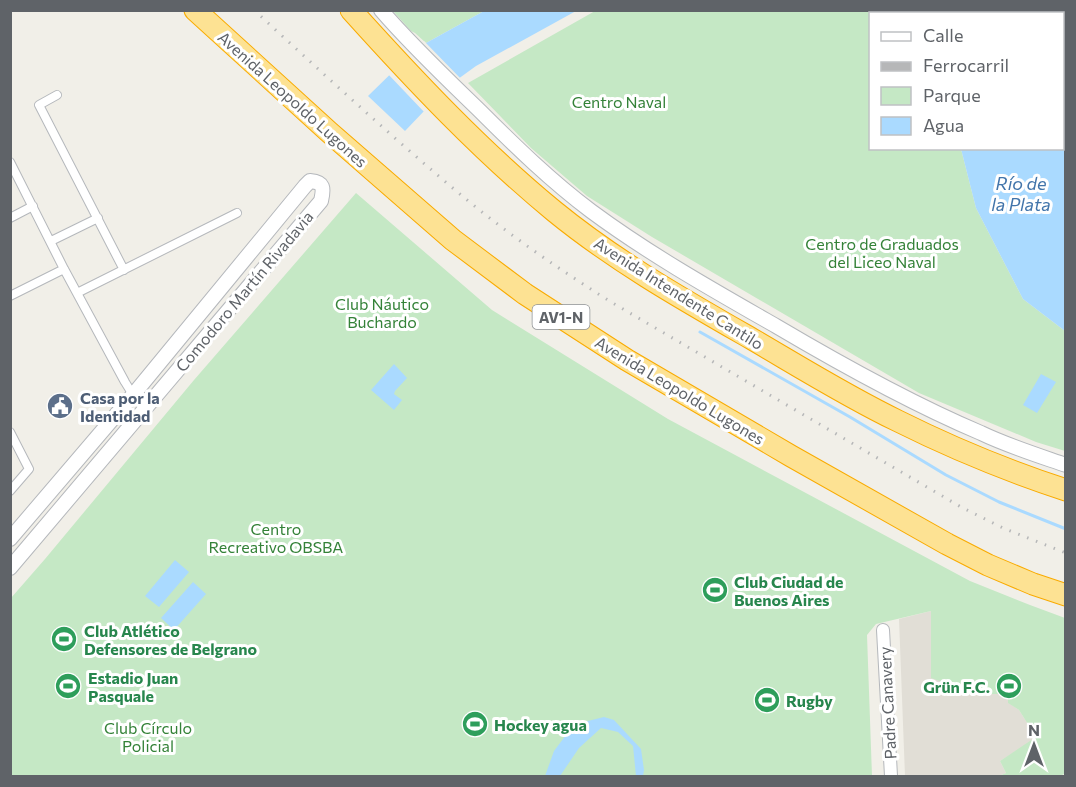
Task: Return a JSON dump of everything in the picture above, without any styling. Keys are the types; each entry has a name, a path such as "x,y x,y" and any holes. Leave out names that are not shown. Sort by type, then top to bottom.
{"highway":[{"name":"Avenida Leopoldo Lugones","path":"195,10 328,132 453,240 525,294 627,360 946,544 988,565 1065,595"},
{"name":"Avenida Intendente Cantilo","path":"351,10 488,153 577,229 645,276 897,421 983,460 1065,490"}],"street":[{"name":"Avenida Intendente Cantilo","path":"381,10 416,48 516,146 571,196 672,266 832,359 917,404 982,434 1065,465"},
{"path":"57,95 39,105 124,270"},
{"path":"10,162 77,293 133,395"},
{"name":"Comodoro Martín Rivadavia","path":"10,539 133,395 305,186 310,181 322,186 321,201 10,568"},
{"path":"10,218 33,206"},
{"path":"77,293 237,213"},
{"path":"51,241 98,219"},
{"path":"10,296 64,268"},
{"path":"150,374 165,385"},
{"path":"10,432 29,469 10,491"},
{"name":"Padre Canavery","path":"883,630 891,777"}],"shaded area":[{"path":"931,611 976,694 1008,694 1009,703 1019,710 1037,738 1000,761 1006,773 999,776 905,776 899,619"}],"green space":[{"path":"393,11 484,11 426,43 411,31"},
{"name":"Centro de Graduados del Liceo Naval","path":"595,11 1006,11 869,12 869,150 961,150 976,208 1023,299 1065,331 1065,451 1036,442 919,393 652,237 587,196 531,148 468,83"},
{"path":"356,193 492,310 668,419 970,581 1065,618 1066,773 1060,776 999,776 1006,773 1000,761 1036,737 1019,710 1008,703 1008,694 976,694 931,678 931,611 876,624 867,635 872,776 11,776 11,598 194,380"}],"water":[{"name":"Río de la Plata","path":"1006,10 1065,11 1065,331 1023,299 976,208 961,150 1064,150 1064,12 1004,12"},
{"path":"484,11 576,11 476,66 447,87 405,131 368,96 412,53"},
{"path":"394,364 407,378 395,391 394,394 402,400 394,410 371,390"},
{"path":"1041,374 1056,382 1037,413 1023,405"},
{"path":"175,560 189,572 159,607 145,596"},
{"path":"193,582 206,594 174,630 161,618"},
{"path":"604,717 614,720 641,749 643,776 636,776 633,746 618,732 601,728 579,748 560,776 545,776 554,751 566,735 584,722"}],"pier":[{"path":"424,41 462,80 449,89 426,114 387,73"}],"waterway":[{"path":"700,332 850,417 946,475 999,502 1066,529"}],"railway":[{"path":"254,10 374,120 467,200 569,275 611,302 961,507 1003,528 1066,553"}],"place":[{"name":"Casa por la Identidad","path":"60,406"},
{"name":"Club Ciudad de Buenos Aires","path":"715,590"},
{"name":"Club Atlético Defensores de Belgrano","path":"64,639"},
{"name":"Estadio Juan Pasquale","path":"68,686"},
{"name":"Grün F.C.","path":"1009,686"},
{"name":"Rugby","path":"767,700"},
{"name":"Hockey agua","path":"475,724"}],"park label":[{"name":"Centro Naval","path":"619,101"},
{"name":"Club Náutico Buchardo","path":"382,312"},
{"name":"Centro Recreativo OBSBA","path":"276,537"},
{"name":"Club Círculo Policial","path":"148,736"}]}
